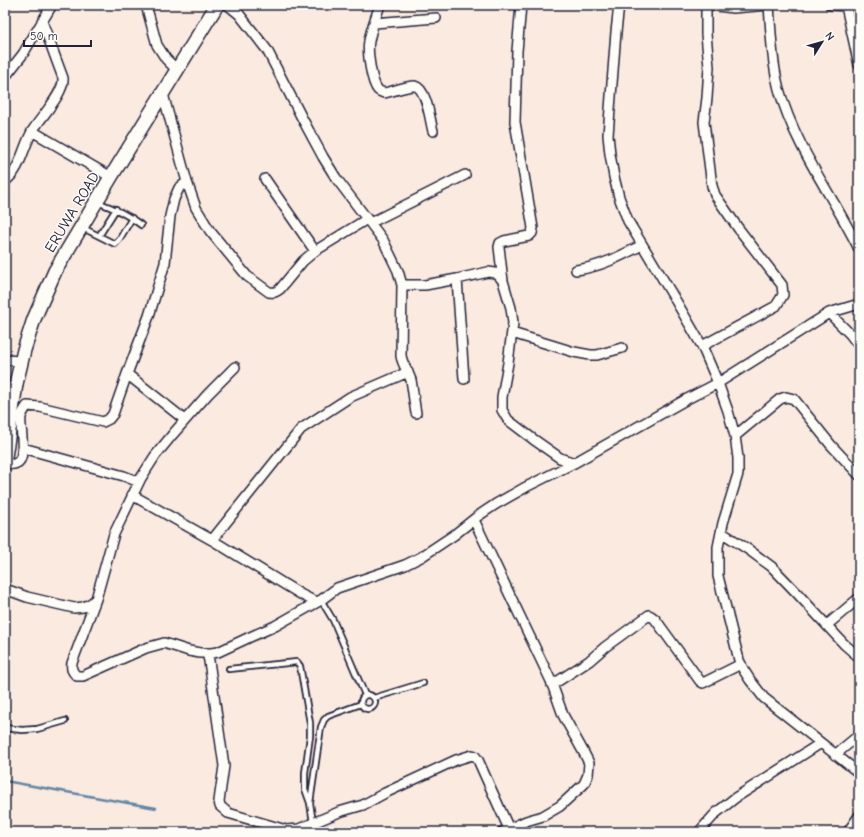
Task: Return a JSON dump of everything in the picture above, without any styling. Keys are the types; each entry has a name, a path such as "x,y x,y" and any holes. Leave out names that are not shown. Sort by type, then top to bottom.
{"main road":[{"name":"ERUWA ROAD","path":"5,457 21,361 34,318 55,271 217,5"}],"street":[{"path":"5,77 23,54 52,5"},
{"path":"146,5 157,45 166,59 177,70"},
{"path":"228,5 239,14 267,50 323,157 336,178 383,240 398,271 402,285 401,356 402,363 411,380 416,413"},
{"path":"380,5 368,42 368,51 376,86 378,90 384,93 414,86 419,88 425,98 433,131"},
{"path":"521,5 516,51 514,122 533,228 532,233 529,236 504,241 500,243 499,246 503,281 512,308 513,323 502,398 502,410 508,420 533,439 560,458 574,463"},
{"path":"619,5 608,135 614,178 628,221 702,346 718,383 735,436 738,458 738,474 718,547 718,576 741,664 750,680 764,698 859,773"},
{"path":"702,346 776,306 783,295 782,285 715,196 712,186 704,122 709,67 706,34 706,5"},
{"path":"710,5 733,8 769,5 772,51 779,89 788,115 808,158 850,230 859,249"},
{"path":"830,5 849,6 859,65"},
{"path":"374,23 436,18"},
{"path":"5,181 11,176 18,166 32,131 56,99 64,81 42,21"},
{"path":"163,94 187,182 196,208 210,231 247,276 272,293 280,289 303,261 315,251 369,221 465,175"},
{"path":"32,131 111,177"},
{"path":"265,179 315,251"},
{"path":"5,463 14,464 21,459 21,417 27,406 40,407 103,422 109,419 113,414 149,316 165,263 170,216 174,199 179,188 187,182"},
{"path":"576,270 592,268 642,245"},
{"path":"402,285 425,285 457,280 488,272 495,273 503,281"},
{"path":"457,280 464,379"},
{"path":"235,367 208,394 155,456 132,495 114,534 96,599 72,663 71,669 76,676 83,676 146,648 164,643 200,653 218,652 275,626 319,601 337,588 405,565 421,557 454,535 496,504 574,463 718,383 829,313 859,304"},
{"path":"829,313 850,334 859,346"},
{"path":"512,333 574,352 590,355 597,355 622,348"},
{"path":"5,360 21,361"},
{"path":"212,540 301,429 350,397 408,372"},
{"path":"127,374 185,420"},
{"path":"735,436 780,399 786,397 790,398 794,400 831,446 859,475"},
{"path":"22,448 124,476 139,482"},
{"path":"132,495 212,540 302,595 319,601"},
{"path":"207,653 224,766 219,801 220,806 228,813 286,830 299,830 340,812 363,805 385,793 456,760 472,755 478,760 506,830 526,821 543,816 560,806 584,784 588,775 588,763 563,714 552,685 474,520"},
{"path":"721,532 772,567 844,644 859,657"},
{"path":"5,589 27,597 74,608 84,607 96,599"},
{"path":"826,625 859,598"},
{"path":"552,685 589,661 605,647 649,615 655,619 703,683 741,664"},
{"path":"835,754 859,735"},
{"path":"699,832 716,813 735,798 821,743"},
{"path":"848,832 859,816"},
{"path":"313,823 316,832"}],"lane":[{"path":"97,202 116,209 141,225"},
{"path":"99,236 116,209"},
{"path":"82,228 115,244 132,218"},
{"path":"319,601 333,620 366,695"},
{"path":"229,669 299,663 310,723 310,736 305,773 305,789 310,803 313,823"},
{"path":"374,698 423,683"},
{"path":"366,695 372,695 374,698 375,703 370,709 365,708 361,704 362,698 366,695"},
{"path":"310,803 321,727 324,720 328,716 361,704"},
{"path":"5,728 22,730 37,729 65,720"}],"waterway":[{"path":"5,781 156,808"}]}
